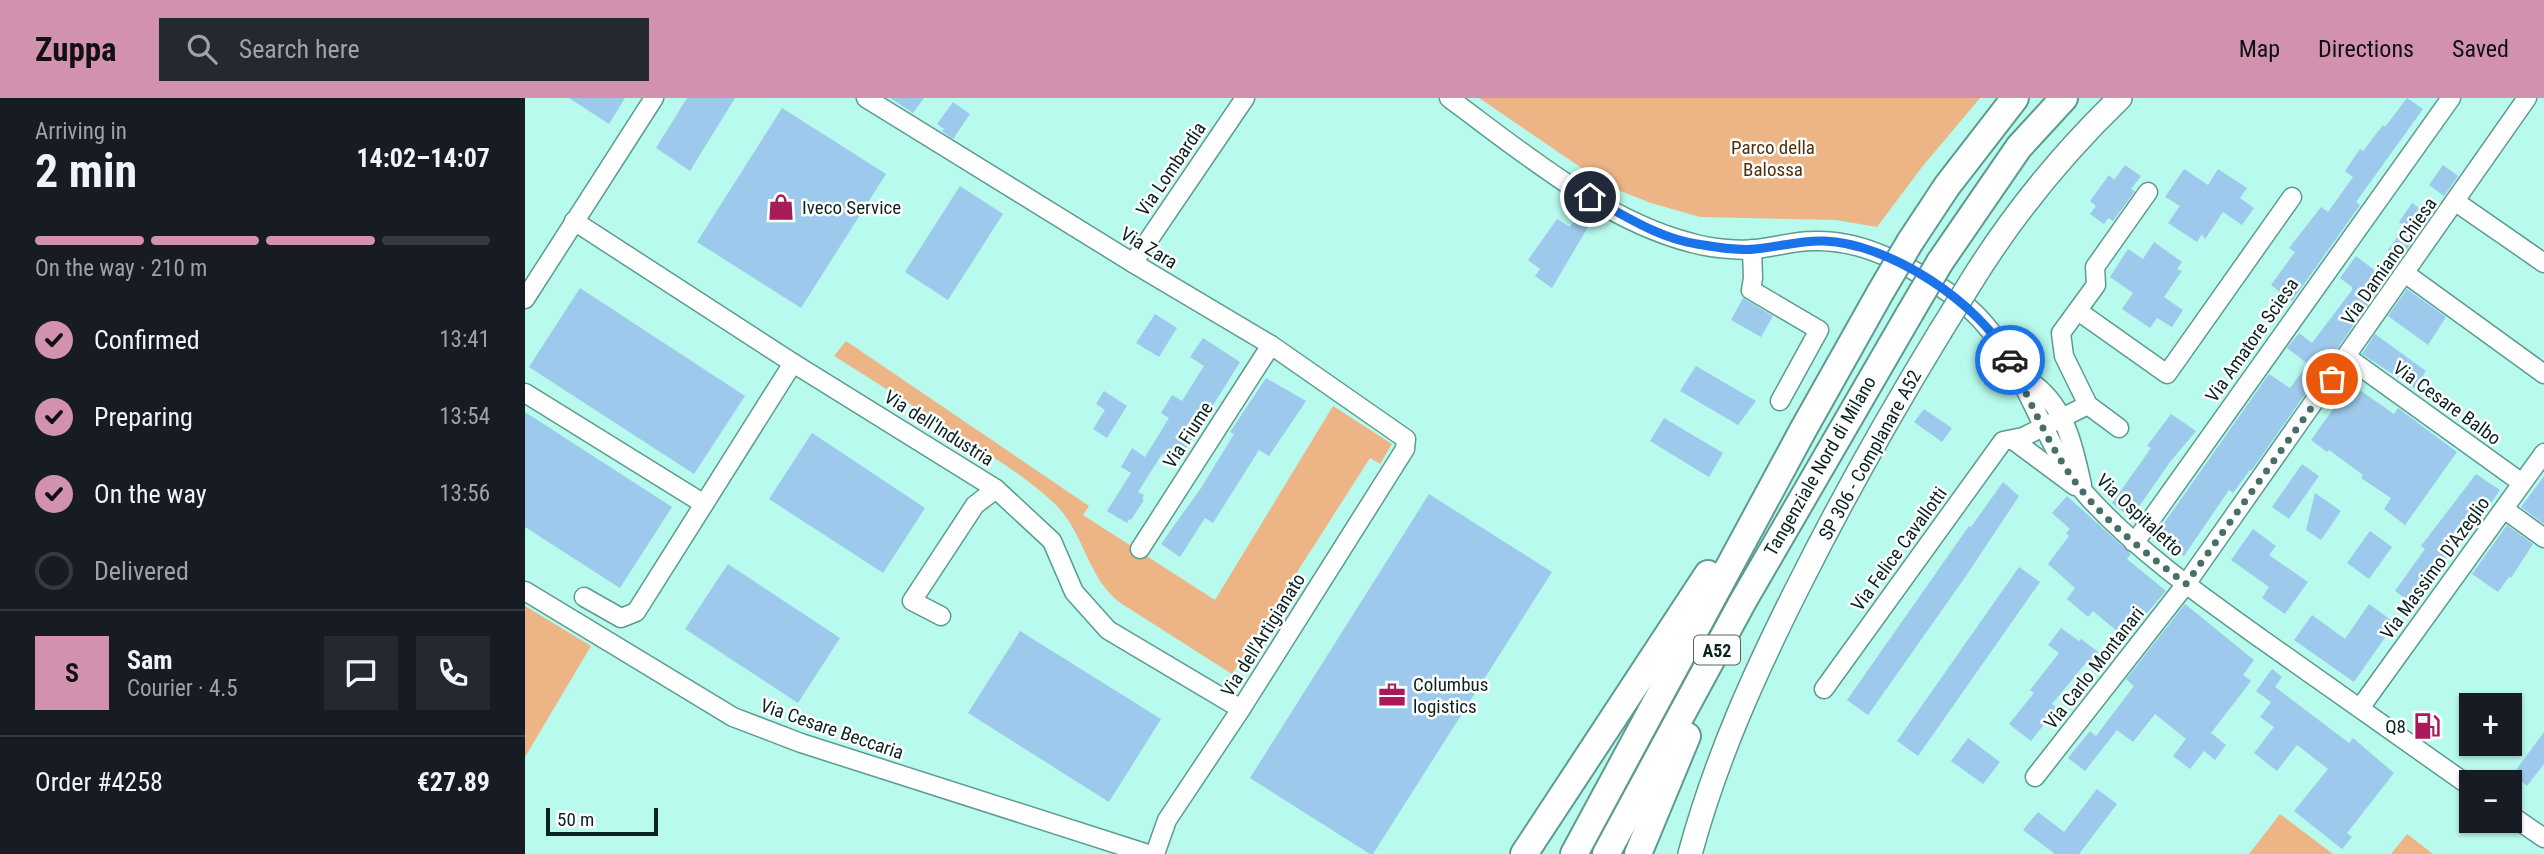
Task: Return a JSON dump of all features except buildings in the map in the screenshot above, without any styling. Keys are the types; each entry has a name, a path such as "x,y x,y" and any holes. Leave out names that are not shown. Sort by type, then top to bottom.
{"highway":[{"name":"Tangenziale Nord di Milano","path":"1573,854 1880,293 1947,186 2015,98"},
{"name":"Tangenziale Nord di Milano","path":"1607,854 1742,603 1940,262 2019,147 2064,98"},
{"path":"1524,854 1803,430"},
{"path":"1638,854 1742,603"}],"main road":[{"name":"SP 306 - Complanare A52","path":"1690,854 1715,773 1749,686 1834,517 1971,282 2056,162 2120,98"}],"street":[{"path":"525,299 654,98"},
{"name":"Via Zara","path":"866,98 1271,345 1406,439"},
{"name":"Via Lombardia","path":"1133,263 1245,98"},
{"name":"Via Ospitaletto","path":"1450,98 1568,186 1655,232 1695,244 1752,250 1810,241 1844,243 1871,251 1914,271 1975,313 1998,339 2062,461 2083,492 2133,542 2186,584 2459,778"},
{"name":"Via Amatore Sciesa","path":"2133,542 2451,98"},
{"name":"Via Damiano Chiesa","path":"2186,584 2527,98"},
{"path":"2119,428 2088,405 2064,356 2061,334 2096,285 2095,267 2148,192"},
{"path":"2078,311 2167,373 2292,197"},
{"path":"2456,202 2544,263"},
{"name":"Via dell'Industria","path":"574,221 793,363 996,489 1052,541 1074,592 1108,630 1241,709"},
{"path":"1752,250 1751,290 1819,330 1780,401"},
{"path":"2406,274 2544,374"},
{"name":"Via Fiume","path":"1140,549 1271,345"},
{"name":"Via Cesare Balbo","path":"2347,357 2522,483"},
{"path":"584,597 621,618 636,612 793,363"},
{"path":"2022,384 2035,384 2047,394 2063,418 2083,492"},
{"path":"525,393 704,504"},
{"name":"Via Felice Cavallotti","path":"1824,690 1999,445 2088,405"},
{"name":"Via dell'Artigianato","path":"1155,854 1167,820 1241,709 1405,449 1406,439"},
{"path":"2013,440 2083,492"},
{"name":"Via Massimo D'Azeglio","path":"2360,708 2544,453"},
{"path":"941,616 912,601 975,505 996,489"},
{"path":"2504,509 2544,538"},
{"name":"Via Carlo Montanari","path":"2035,777 2186,584"},
{"name":"Via Cesare Beccaria","path":"525,591 733,717 801,743 1148,854"},
{"path":"2522,823 2544,838"}],"green space":[{"name":"Parco della Balossa","path":"1479,98 1980,98 1922,167 1877,227 1836,220 1700,217 1651,203 1608,186"},
{"path":"846,341 1089,506 1083,515 1215,600 1333,406 1392,444 1380,464 1370,458 1232,674 1119,602 1100,580 1073,528 1056,505 1009,468 834,356"},
{"path":"525,606 591,646 525,757"},
{"path":"2280,814 2333,854 2249,854"},
{"path":"2407,834 2433,854 2391,854"}],"way so far":[{"path":"2010,360 2043,427 2083,492 2133,542 2186,584 2332,379"}],"place":[{"name":"Iveco Service","path":"781,207"},
{"name":"Columbus logistics","path":"1392,695"},
{"name":"Q8","path":"2427,726"}],"route":[{"path":"1590,197 1655,232 1695,244 1752,250 1827,241 1871,251 1914,271 1955,297 1988,326 2010,360"}]}
